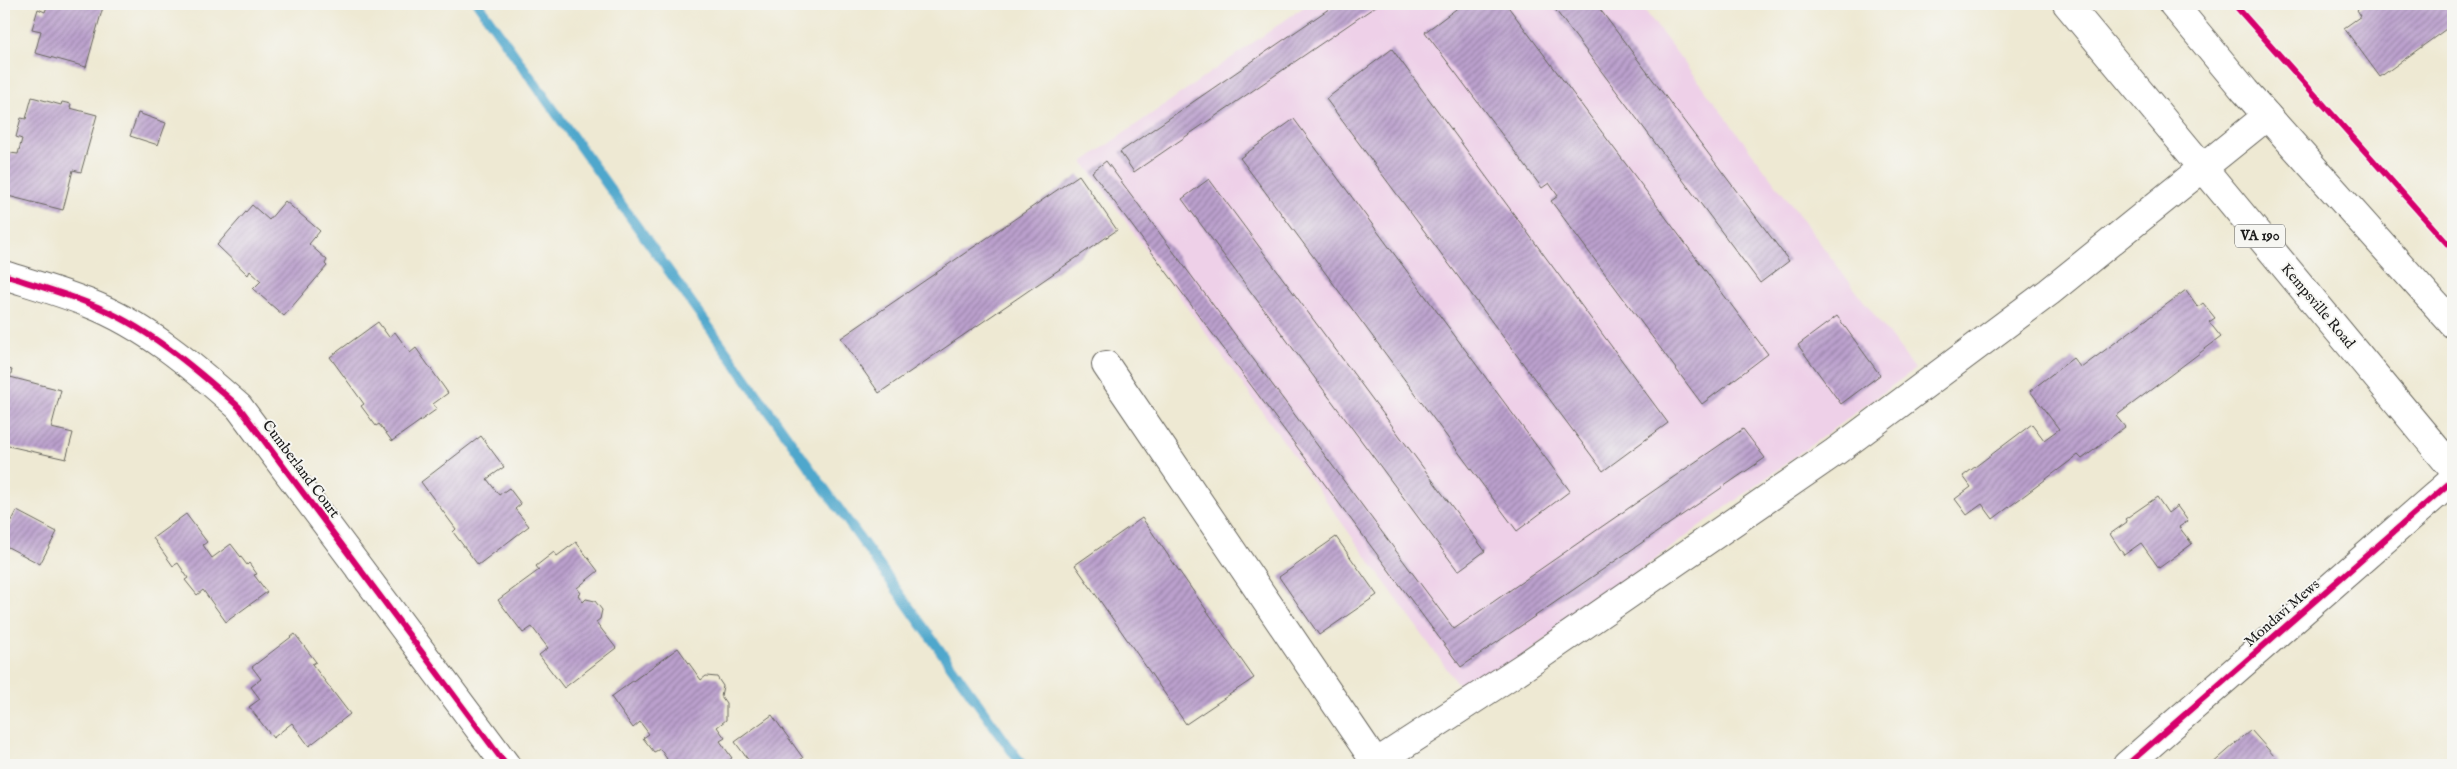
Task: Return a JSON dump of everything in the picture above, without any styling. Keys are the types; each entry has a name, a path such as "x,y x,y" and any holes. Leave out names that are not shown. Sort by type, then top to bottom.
{"street":[{"name":"Kempsville Road","path":"2067,4 2453,469"},
{"path":"2173,4 2267,116 2453,324"},
{"path":"1106,365 1375,764 1525,666 1835,452 2049,292 2267,116"},
{"name":"Cumberland Court","path":"4,275 89,303 131,325 192,365 238,408 506,765"},
{"name":"Mondavi Mews","path":"2127,765 2453,480"}],"shaded area":[{"path":"1308,4 1640,4 1915,369 1467,697 1083,162"}],"building":[{"path":"48,4 111,4 110,8 103,7 86,67 35,53 41,31 32,29 38,9 45,12"},
{"path":"1336,4 1379,4 1134,172 1120,152"},
{"path":"1463,4 1506,4 1768,354 1702,404 1551,201 1558,196 1549,183 1542,188 1425,32"},
{"path":"1551,4 1596,4 1789,261 1760,283"},
{"path":"2366,4 2453,4 2453,24 2380,77 2344,28 2361,16 2357,10"},
{"path":"1392,49 1668,423 1603,471 1326,99"},
{"path":"32,97 61,105 62,102 71,104 70,108 97,115 81,172 73,170 63,210 4,195 4,179 10,153 18,154 22,139 16,137 21,118 26,119"},
{"path":"138,113 166,123 158,145 130,136"},
{"path":"1294,119 1570,491 1517,531 1240,158"},
{"path":"1106,161 1454,629 1743,429 1765,458 1461,667 1092,172"},
{"path":"1079,175 1117,230 879,393 841,338"},
{"path":"1209,179 1485,551 1458,571 1182,199"},
{"path":"285,201 320,231 309,244 327,260 325,264 327,266 284,316 253,289 261,281 250,271 248,275 217,245 252,205 269,220"},
{"path":"2186,290 2198,307 2203,303 2215,318 2209,322 2221,337 2116,416 2125,427 2082,459 2078,455 1993,519 1982,504 1967,515 1955,499 1971,487 1963,476 2032,424 2044,440 2059,429 2030,391 2073,358 2081,368"},
{"path":"1837,316 1880,375 1841,404 1798,345"},
{"path":"378,322 389,337 395,332 410,353 416,348 448,393 433,404 437,409 392,441 379,424 376,426 361,406 364,404 330,357"},
{"path":"4,368 12,370 10,377 61,390 51,428 73,433 66,459 4,445"},
{"path":"481,436 504,467 487,479 499,495 509,488 521,504 515,509 529,526 478,565 453,532 456,529 421,482"},
{"path":"2157,497 2168,513 2177,506 2188,521 2179,527 2192,544 2159,568 2141,543 2124,555 2110,534 2127,522 2125,519"},
{"path":"17,511 57,532 40,564 4,545 4,536"},
{"path":"186,514 207,542 203,545 212,558 231,544 247,565 249,563 257,574 254,575 267,592 226,622 203,590 197,595 185,580 188,578 178,563 173,566 153,538"},
{"path":"1142,518 1254,678 1186,724 1075,565"},
{"path":"1336,537 1377,595 1319,635 1279,577"},
{"path":"576,542 598,571 577,588 581,593 578,595 583,602 586,599 595,601 602,610 600,619 596,622 616,648 564,688 539,655 548,648 532,627 523,633 498,600 539,570 536,566 554,552 557,556"},
{"path":"295,634 316,662 312,664 350,714 309,746 292,723 273,738 249,707 260,699 251,687 261,679 252,667"},
{"path":"678,648 701,680 706,676 717,677 723,686 721,696 726,703 726,720 717,727 725,738 720,741 732,758 722,765 661,765 667,759 660,749 654,752 643,738 649,734 640,722 633,728 611,697"},
{"path":"772,715 803,758 792,765 752,765 735,742"},
{"path":"2251,730 2282,765 2211,765"}],"waterway":[{"path":"478,4 1022,765"}],"cycle path":[{"path":"2234,4 2453,250"},
{"path":"4,275 78,299 129,323 168,348 239,407 506,765"},
{"path":"2127,765 2453,480"}]}
